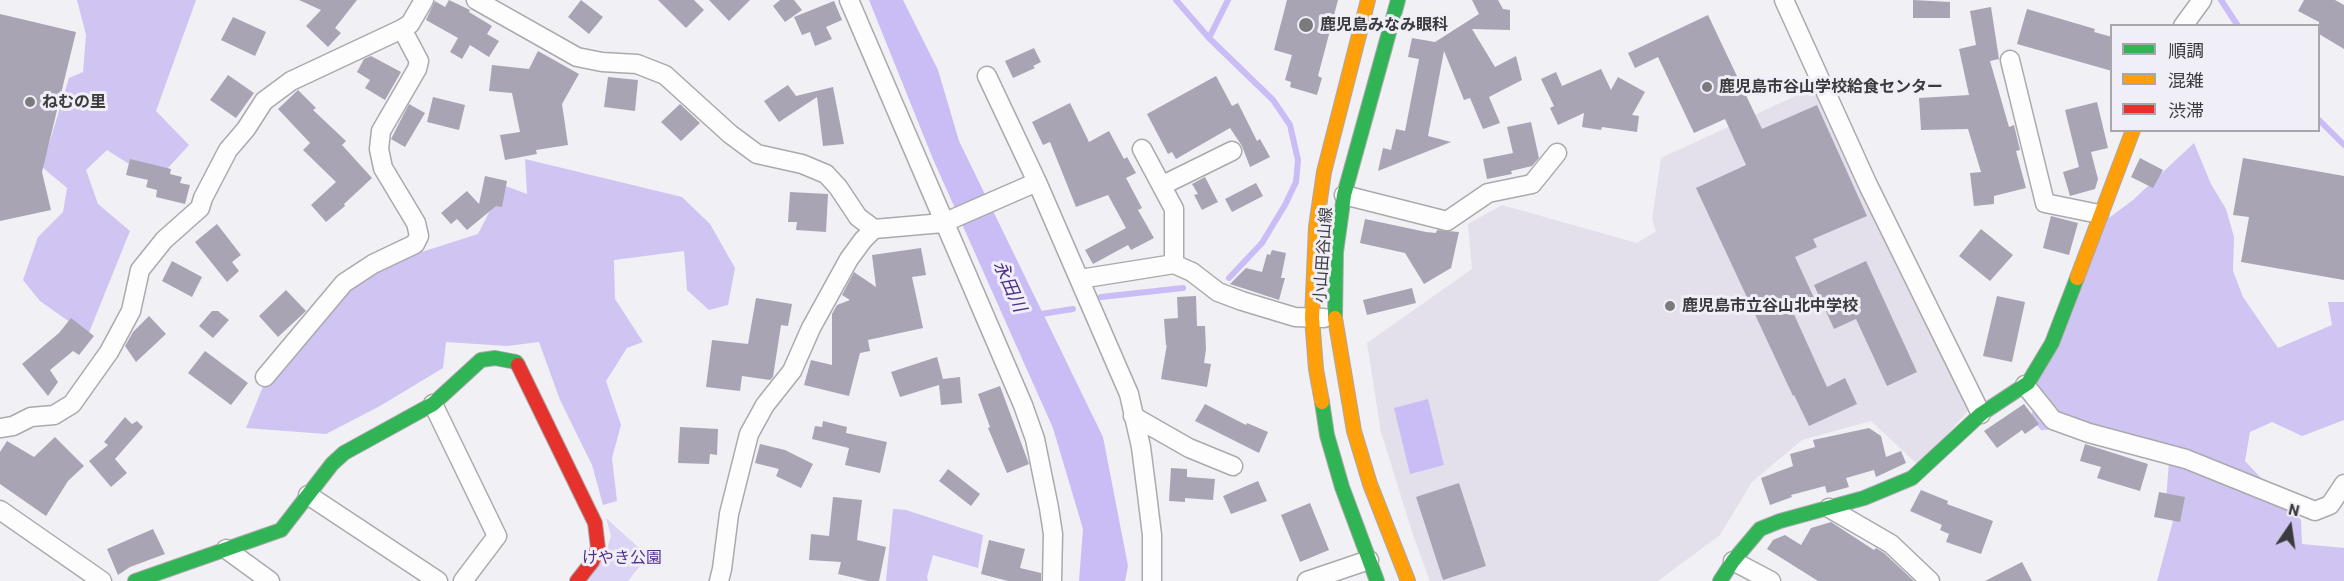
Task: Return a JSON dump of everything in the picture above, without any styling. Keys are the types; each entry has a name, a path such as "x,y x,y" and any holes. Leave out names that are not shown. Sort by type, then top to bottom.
{"street":[{"path":"0,428 13,426 31,417 54,415 72,404 110,352 131,311 140,270 164,240 200,208 228,150 246,129 264,101 291,81 410,24 424,0"},
{"path":"476,0 577,57 602,62 637,64 665,75 730,135 757,154 802,164 825,174 838,187 858,217 874,230"},
{"path":"849,0 943,223 1005,361 1035,439 1053,534 1052,581"},
{"name":"小山田谷山線","path":"1368,0 1324,172 1316,227 1312,318 1316,369 1327,435 1342,487 1377,581"},
{"name":"小山田谷山線","path":"1398,0 1344,195 1336,252 1335,318 1354,431 1370,484 1408,581"},
{"path":"1784,0 1868,185 1981,414"},
{"path":"2184,24 2202,0"},
{"path":"265,377 344,283 373,264 415,244 419,236 416,223 383,168 379,149 381,131 417,69 418,61 402,29"},
{"path":"2010,60 2045,203 2099,214"},
{"path":"987,76 1037,182 1129,394 1141,447 1147,494 1152,535 1152,581"},
{"path":"1722,581 1733,561 1760,529 1780,521 1888,490 1912,478 1981,414 2025,385 2052,343 2099,214 2132,132"},
{"path":"1142,149 1174,209 1174,264"},
{"path":"1163,185 1232,151"},
{"path":"1344,195 1447,221 1488,193 1532,184 1557,153"},
{"path":"719,581 729,514 749,434 765,405 792,371 804,342 849,259 874,230 943,223 1037,182"},
{"path":"1080,279 1174,264 1192,272 1218,292 1295,317 1335,318"},
{"path":"135,581 281,530 332,464 344,453 433,404 481,360 495,358 516,362 596,524 597,548 592,562 577,581"},
{"path":"2025,385 2053,420 2089,433 2186,459 2315,511 2330,505 2344,484"},
{"path":"433,404 497,536 463,581"},
{"path":"1133,416 1189,448 1233,466"},
{"path":"308,495 438,581"},
{"path":"1829,508 1891,544 1930,581"},
{"path":"0,510 102,581"},
{"path":"226,549 270,581"},
{"path":"1307,581 1369,560"},
{"path":"1733,561 1771,581"}],"shaded area":[{"path":"77,0 196,0 156,111 189,145 156,181 107,150 86,170 98,204 130,231 88,335 40,301 23,280 38,237 63,212 67,188 42,167 69,78 83,72 86,35"},
{"name":"鹿児島市立谷山北中学校","path":"1815,87 1968,411 1919,466 1871,421 1802,440 1752,482 1720,535 1658,581 1430,581 1381,432 1367,343 1472,269 1468,224 1502,205 1637,243 1656,231 1652,219 1661,158"},
{"path":"2194,143 2211,184 2226,209 2234,237 2233,271 2243,297 2278,348 2332,325 2328,302 2344,302 2344,420 2302,436 2272,422 2250,432 2245,461 2301,520 2302,544 2344,548 2344,581 2157,581 2176,510 2166,500 2169,461 2063,429 2041,430 2030,418 2037,401 2030,378 2098,226 2133,200"},
{"path":"525,159 682,197 710,224 735,268 728,305 709,310 687,290 684,251 614,260 615,299 643,342 627,348 606,381 621,425 612,458 617,501 603,505 592,465 560,400 539,342 507,346 446,342 443,368 380,406 326,434 246,428 269,372 356,273 478,234 503,185 527,194"},
{"path":"893,509 906,510 983,535 978,568 933,555 928,581 886,581"}],"green space":[{"name":"けやき公園","path":"606,518 648,556 628,581 587,581 607,549 611,536"}],"water":[{"name":"永田川","path":"869,0 903,0 938,70 959,141 1103,437 1128,566 1125,581 1079,581 1083,529 1053,428 933,159"},
{"path":"1428,399 1444,465 1410,474 1394,408"}],"building":[{"path":"299,0 357,0 335,28 341,33 328,47 306,26 321,10"},
{"path":"449,0 470,10 469,12 492,26 487,34 499,41 489,57 470,45 462,59 450,52 458,38 426,20 435,1 445,7"},
{"path":"581,0 603,17 589,34 568,17"},
{"path":"658,0 694,0 704,10 686,28"},
{"path":"709,0 750,0 729,21"},
{"path":"780,0 794,0 802,10 785,22 773,6"},
{"name":"鹿児島みなみ眼科","path":"1287,0 1338,0 1318,76 1322,78 1317,95 1290,87 1291,82 1285,80 1292,55 1274,50"},
{"path":"1472,0 1498,0 1503,9 1510,10 1510,30 1472,29 1495,67 1516,56 1522,80 1489,97 1500,123 1483,129 1470,98 1464,100 1444,51 1428,136 1451,142 1378,171 1383,148 1391,150 1396,129 1405,131 1419,59 1408,57 1412,38 1435,42 1479,14"},
{"path":"1913,0 1950,2 1950,18 1913,18"},
{"path":"2304,0 2335,0 2344,5 2344,49 2320,35 2319,22 2298,11"},
{"path":"834,1 842,20 826,27 832,39 815,46 810,32 802,35 794,17"},
{"path":"1991,7 1999,59 1990,61 2009,127 2014,125 2020,150 2016,151 2026,188 1994,196 1994,204 1974,206 1970,173 1981,172 1968,129 1921,130 1919,98 1969,95 1959,49 1976,45 1970,11"},
{"path":"2027,9 2095,29 2094,32 2110,36 2110,70 2017,44"},
{"name":"ねむの里","path":"0,14 76,32 42,172 51,210 0,221"},
{"path":"1708,15 1762,129 1817,105 1867,216 1813,239 1817,247 1795,257 1815,300 1792,310 1827,387 1845,378 1857,404 1809,426 1696,188 1746,165 1725,119 1694,133 1658,57 1635,68 1628,53"},
{"path":"233,17 266,32 255,56 221,40"},
{"path":"1034,48 1041,62 1033,66 1035,68 1013,78 1005,61"},
{"path":"538,51 579,74 562,104 568,145 536,150 537,154 505,160 500,135 520,132 512,93 489,91 492,65 529,69"},
{"path":"371,56 401,72 385,100 365,88 370,80 357,72 364,59"},
{"path":"1601,69 1611,90 1618,77 1645,92 1632,115 1639,116 1637,132 1602,127 1601,130 1582,127 1584,113 1558,125 1550,108 1554,106 1541,79 1556,72 1562,86"},
{"path":"228,75 254,93 236,118 210,100"},
{"path":"1216,76 1232,106 1238,103 1257,141 1260,139 1270,157 1250,167 1242,146 1230,128 1176,159 1172,152 1168,154 1147,114"},
{"path":"608,77 638,80 635,111 604,107"},
{"path":"788,85 796,96 833,87 844,144 823,146 817,97 779,122 764,101"},
{"path":"298,90 316,108 313,110 346,141 342,145 372,178 326,222 311,205 336,182 303,150 310,143 278,109"},
{"path":"433,97 465,105 459,130 427,122"},
{"path":"2097,102 2108,148 2091,152 2098,179 2095,189 2070,196 2063,172 2079,167 2065,110"},
{"path":"1070,103 1089,142 1109,131 1124,159 1127,157 1136,173 1126,178 1142,208 1138,210 1154,238 1131,250 1128,245 1093,264 1085,250 1126,228 1108,195 1076,207 1050,142 1043,145 1032,122"},
{"path":"409,104 425,113 405,147 391,139"},
{"path":"680,104 700,123 681,141 661,122"},
{"path":"1531,122 1539,158 1532,166 1511,171 1512,174 1487,179 1483,159 1513,153 1507,127"},
{"path":"2140,158 2163,170 2153,188 2131,177"},
{"path":"2243,158 2344,176 2344,280 2241,262 2249,217 2233,215"},
{"path":"130,159 171,169 170,174 182,177 180,183 190,185 185,204 156,197 157,190 146,187 148,180 126,175"},
{"path":"485,176 507,181 502,207 496,206 467,230 457,219 451,224 441,213 467,191 479,204"},
{"path":"1205,177 1218,202 1202,210 1194,195 1198,194 1192,184"},
{"path":"1256,183 1263,196 1232,212 1225,199"},
{"path":"790,192 828,194 826,232 796,230 797,222 788,222"},
{"path":"2051,216 2078,223 2069,255 2043,248"},
{"path":"1365,219 1426,232 1436,233 1437,230 1459,232 1451,268 1424,284 1405,253 1360,243"},
{"path":"217,224 241,255 232,262 239,271 227,282 195,242"},
{"path":"1981,229 2013,255 1990,281 1959,256"},
{"path":"921,248 926,275 912,277 923,328 868,340 870,351 860,353 849,396 804,385 811,360 832,365 832,314 837,305 850,300 842,295 854,272 876,287 872,255"},
{"path":"1272,250 1286,253 1281,278 1285,278 1279,300 1230,284 1246,268 1262,272 1267,254 1270,255"},
{"path":"172,261 202,277 192,297 162,281"},
{"path":"1866,261 1917,372 1887,386 1856,319 1834,329 1814,285"},
{"path":"1412,288 1416,303 1367,315 1363,300"},
{"path":"286,290 306,311 278,337 259,316"},
{"path":"1196,296 1197,326 1205,326 1204,363 1211,364 1207,387 1161,379 1167,344 1166,346 1164,319 1178,318 1177,297"},
{"path":"1997,296 2025,302 2012,362 1983,356"},
{"path":"756,298 792,304 788,326 781,325 773,377 770,380 742,376 740,391 706,387 712,340 748,344"},
{"path":"212,311 218,311 229,320 213,338 199,326"},
{"path":"149,316 166,334 136,362 125,346 133,332"},
{"path":"71,318 94,336 79,355 73,351 50,370 58,382 48,396 22,364 59,333"},
{"path":"205,351 248,383 231,405 188,373"},
{"path":"937,357 943,379 960,377 962,403 941,405 939,385 900,397 891,372"},
{"path":"1000,386 1029,464 1007,473 988,428 990,427 978,394"},
{"path":"1205,404 1246,425 1247,423 1268,432 1259,453 1195,421"},
{"path":"2024,404 2039,424 2025,434 2022,430 1997,448 1984,431"},
{"path":"125,417 132,424 137,421 143,427 115,459 127,473 111,487 89,461 108,445 104,442"},
{"path":"823,421 847,427 846,433 887,442 880,473 845,465 849,448 812,439 815,426 822,427"},
{"path":"680,427 718,429 717,455 710,454 709,464 678,463"},
{"path":"1869,428 1881,436 1886,457 1901,451 1906,463 1876,477 1874,470 1846,478 1849,487 1827,493 1825,486 1791,495 1792,497 1770,505 1761,478 1793,466 1790,454 1815,447 1813,440"},
{"path":"55,437 84,466 68,481 46,516 0,484 0,452 7,441 34,457"},
{"path":"760,444 785,450 813,464 801,488 776,476 779,469 755,463"},
{"path":"2085,444 2148,464 2140,491 2097,478 2101,467 2080,461"},
{"path":"1171,468 1187,469 1187,477 1215,479 1213,500 1185,498 1185,502 1169,501"},
{"path":"948,469 980,494 971,506 939,481"},
{"path":"1258,481 1267,501 1231,514 1223,496"},
{"path":"1459,483 1486,566 1443,580 1416,497"},
{"path":"1921,490 1948,501 1947,504 1993,521 1981,554 1946,542 1949,534 1940,530 1942,525 1910,511"},
{"path":"2159,492 2185,497 2180,522 2154,517"},
{"path":"833,497 862,500 857,540 886,547 879,581 868,581 838,574 841,562 809,560 811,534 829,536"},
{"path":"1310,503 1329,550 1300,562 1281,515"},
{"path":"1831,522 1874,550 1876,548 1884,553 1914,581 1818,581 1767,549 1773,540 1785,535 1801,545 1811,528"},
{"path":"153,529 165,554 130,567 118,575 107,549"},
{"path":"989,540 1025,549 1020,568 1041,573 1041,581 1008,581 981,574"},
{"path":"2022,562 2032,581 1985,581"}],"waterway":[{"path":"1176,0 1209,38 1273,100 1290,125 1298,160 1296,182 1285,205 1262,243 1229,278"},
{"path":"1209,38 1228,0"},
{"path":"2221,0 2237,24"},
{"path":"2320,121 2344,145"},
{"path":"1101,297 1183,288"},
{"path":"1035,315 1073,309"}],"traffic: fast":[{"path":"1335,318 1336,252 1344,195 1398,0"},
{"path":"1720,581 1733,561 1760,529 1780,521 1864,498 1912,478 1981,414 2028,383 2052,343 2077,278"},
{"path":"135,581 281,530 332,464 344,453 433,404 481,360 495,358 516,362 518,365"},
{"path":"1322,402 1327,435 1342,487 1377,581"}],"traffic: slow":[{"path":"1322,402 1316,369 1312,318 1316,227 1324,172 1368,0"},
{"path":"2077,278 2132,132"},
{"path":"1335,318 1354,431 1370,484 1408,581"}],"traffic: jam":[{"path":"518,365 595,523 598,548 592,562 577,581"}],"place":[{"name":"鹿児島みなみ眼科","path":"1306,25"},
{"name":"鹿児島市谷山学校給食センター","path":"1707,87"},
{"name":"ねむの里","path":"30,102"},
{"name":"鹿児島市立谷山北中学校","path":"1670,306"}]}
